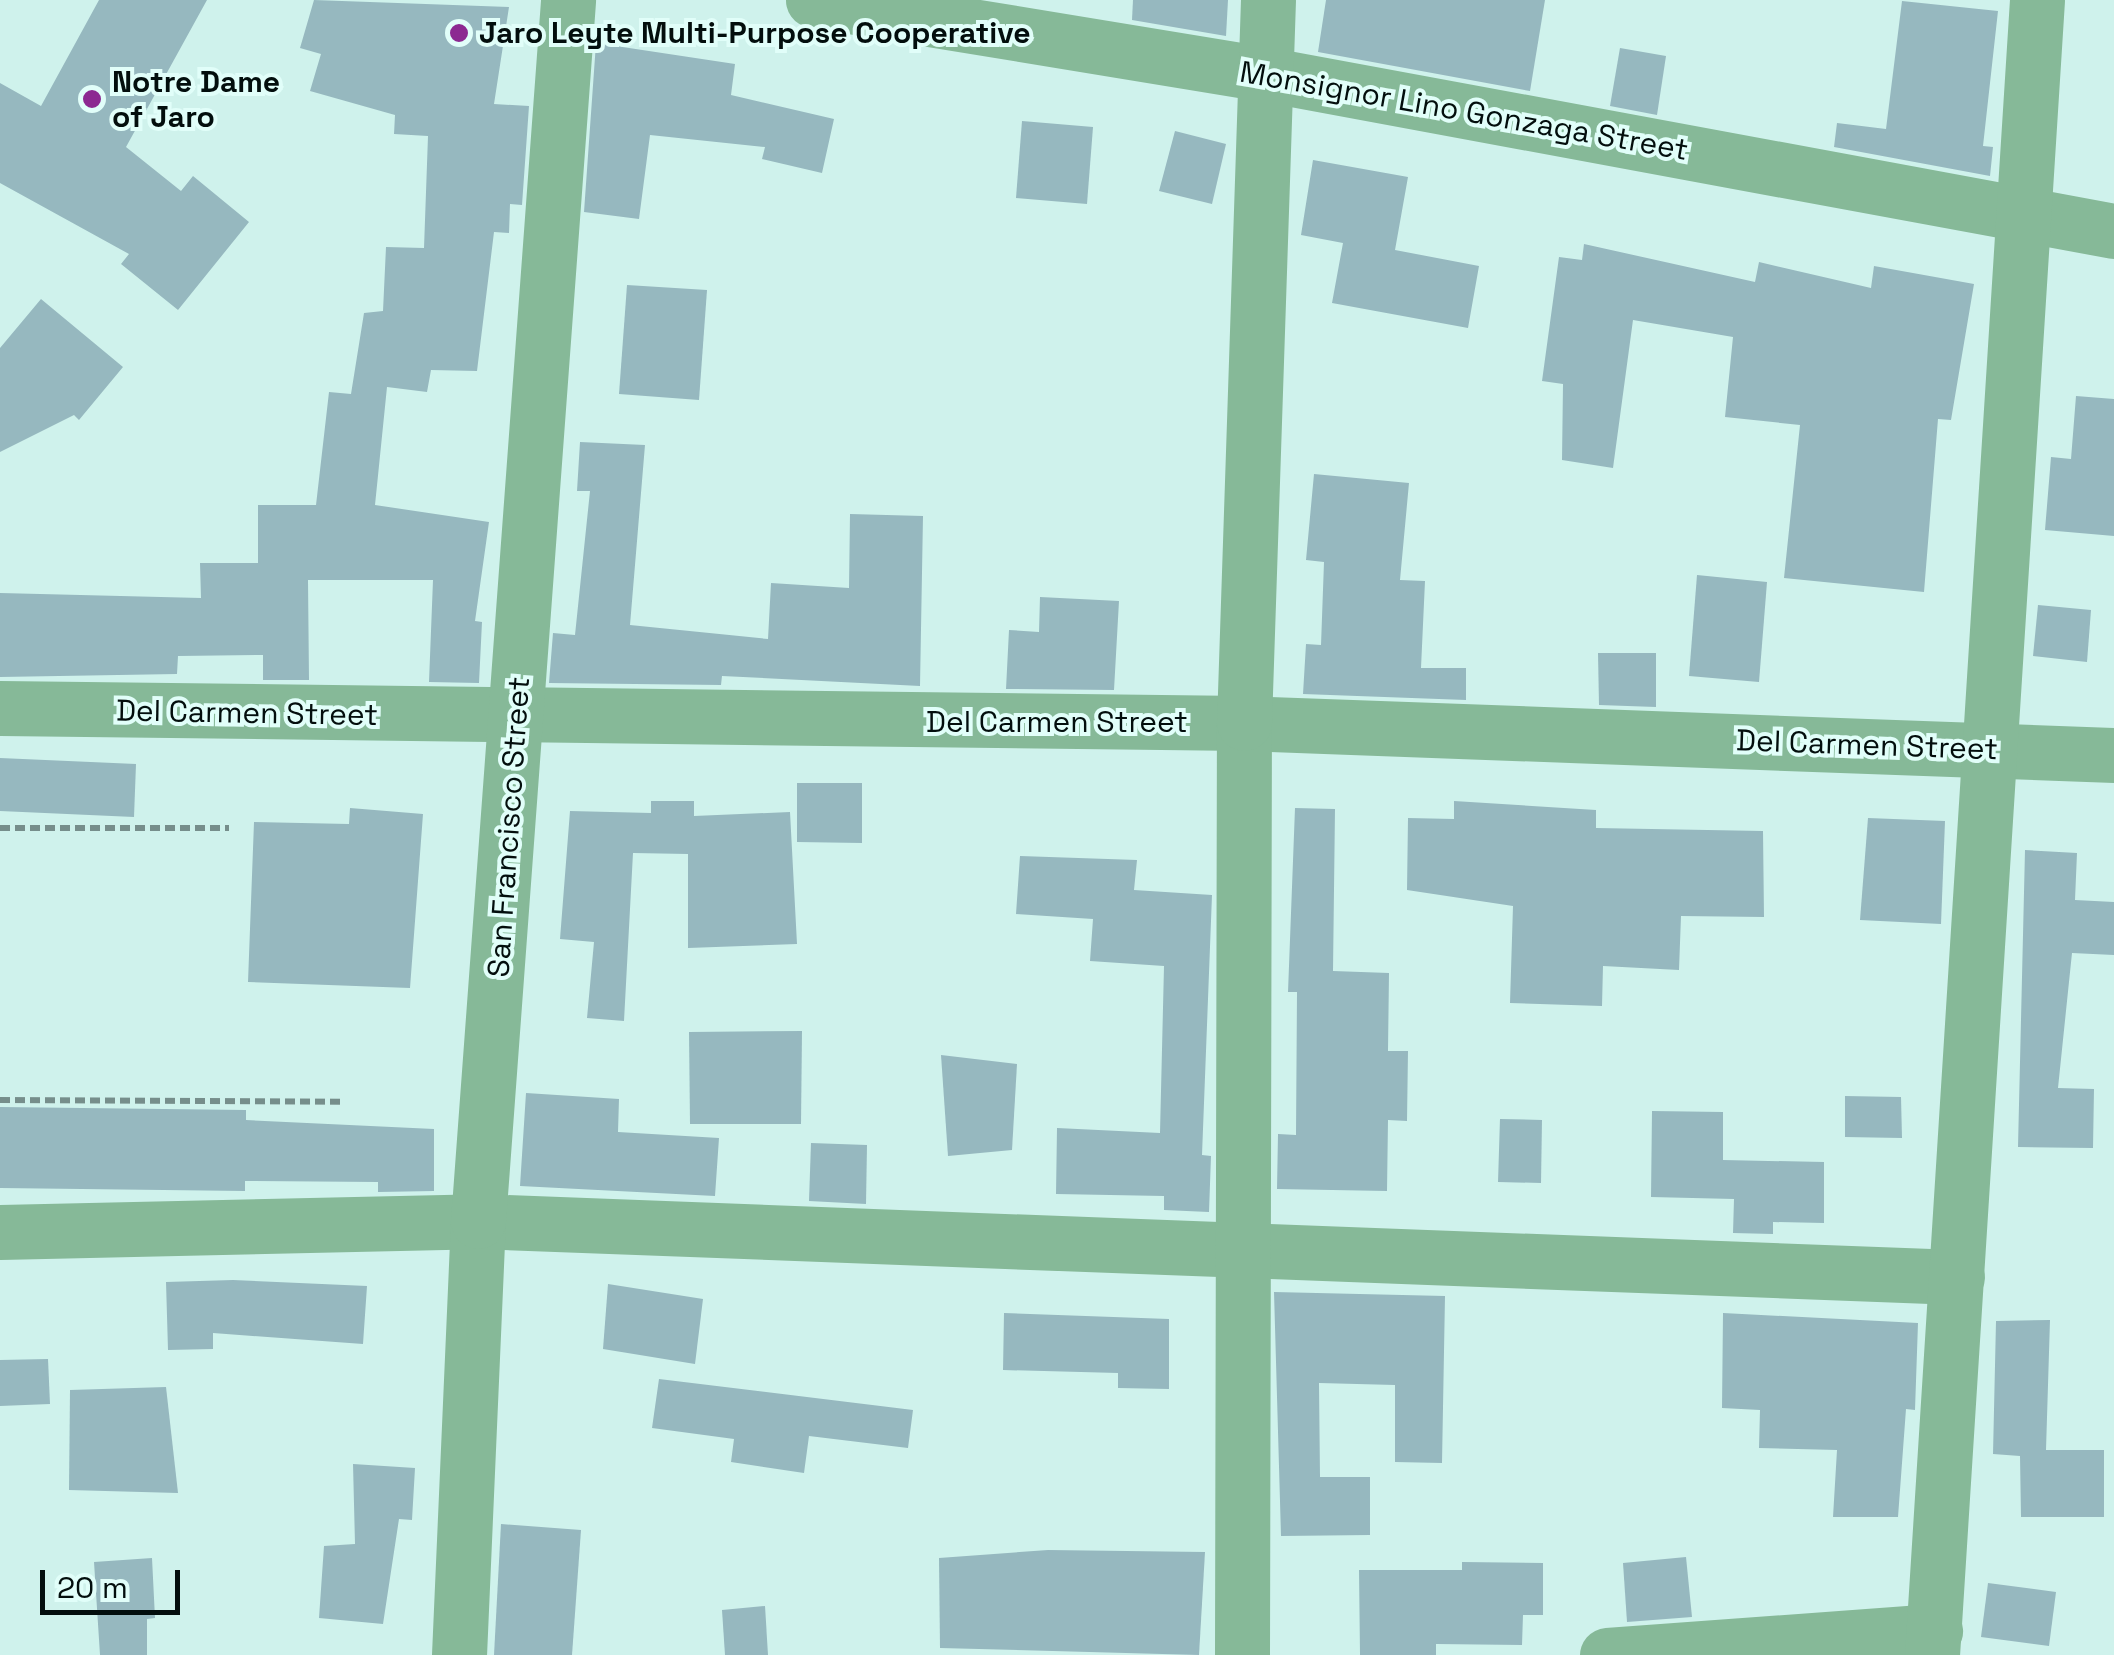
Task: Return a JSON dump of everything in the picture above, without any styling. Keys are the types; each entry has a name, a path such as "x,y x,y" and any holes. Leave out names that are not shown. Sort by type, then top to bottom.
{"street":[{"name":"San Francisco Street","path":"459,1655 478,1222 568,0"},
{"name":"Monsignor Lino Gonzaga Street","path":"813,0 1264,74 2114,231"},
{"path":"1242,1655 1249,1254 1244,723 1268,0"},
{"path":"1607,1655 1934,1643 2037,0"},
{"name":"Del Carmen Street","path":"0,708 518,719 1244,723 2114,755"},
{"path":"0,1232 478,1222 1249,1254 1957,1277"}],"path":[{"path":"0,828 229,828"},
{"path":"0,1100 343,1102"}],"building":[{"name":"Notre Dame of Jaro","path":"99,0 207,0 126,147 181,191 193,176 249,222 178,310 121,264 129,254 0,183 0,83 41,106"},
{"path":"314,0 509,7 494,104 529,106 522,205 510,204 509,233 494,232 477,371 431,370 427,392 387,387 375,505 489,522 475,621 482,622 479,683 429,682 433,580 308,580 309,680 263,680 263,655 178,656 177,674 0,677 0,593 201,598 200,563 258,563 258,505 316,505 329,392 351,394 364,313 383,311 386,247 424,248 428,136 394,134 395,115 310,91 321,54 300,48"},
{"path":"1133,0 1228,0 1226,36 1132,20"},
{"path":"1326,0 1545,0 1530,91 1318,52"},
{"path":"1902,1 1998,11 1983,146 1993,147 1990,176 1834,147 1837,123 1886,129"},
{"path":"596,43 735,64 731,95 834,119 822,173 762,159 765,147 650,135 639,219 584,212"},
{"path":"1620,48 1666,56 1657,115 1610,106"},
{"path":"1022,121 1093,127 1087,204 1016,198"},
{"path":"1175,131 1226,144 1212,204 1159,191"},
{"path":"1313,160 1408,177 1395,250 1479,266 1468,328 1332,303 1343,243 1301,235"},
{"path":"1584,244 1755,282 1759,262 1871,288 1874,266 1974,284 1951,420 1938,419 1924,592 1784,578 1800,425 1725,417 1733,337 1633,320 1613,468 1562,460 1563,384 1542,381 1559,257 1582,260"},
{"path":"627,285 707,290 699,400 619,394"},
{"path":"41,299 123,367 79,420 74,415 0,452 0,348"},
{"path":"2076,396 2114,399 2114,536 2045,530 2051,457 2071,459"},
{"path":"580,442 645,445 630,625 768,639 771,583 849,588 850,514 923,516 920,686 722,676 721,685 549,683 553,633 575,635 590,491 577,491"},
{"path":"1314,474 1409,483 1400,580 1425,581 1421,668 1466,668 1466,700 1303,694 1306,644 1321,645 1324,562 1306,560"},
{"path":"1697,575 1767,582 1759,682 1689,676"},
{"path":"1040,597 1119,601 1114,690 1006,689 1009,630 1039,632"},
{"path":"2038,605 2091,610 2087,662 2033,656"},
{"path":"1598,653 1656,653 1656,707 1599,705"},
{"path":"0,758 136,764 134,817 0,811"},
{"path":"797,783 862,783 862,843 797,842"},
{"path":"651,801 694,801 694,816 790,812 797,944 688,948 688,854 633,853 624,1021 587,1018 594,942 560,939 570,811 651,813"},
{"path":"1454,801 1596,810 1596,828 1763,831 1764,917 1681,916 1679,970 1603,966 1602,1006 1510,1003 1513,906 1407,890 1408,818 1454,819"},
{"path":"350,808 423,814 410,988 248,982 254,822 349,824"},
{"path":"1295,808 1335,809 1333,971 1389,973 1388,1051 1408,1051 1407,1121 1388,1120 1387,1191 1277,1189 1278,1134 1296,1135 1297,992 1288,992"},
{"path":"1868,818 1945,821 1941,924 1860,920"},
{"path":"2025,850 2077,853 2075,900 2114,902 2114,955 2072,953 2058,1088 2094,1089 2093,1148 2018,1147"},
{"path":"1020,856 1137,860 1134,890 1212,895 1202,1155 1211,1156 1209,1212 1164,1210 1164,1196 1056,1194 1057,1128 1160,1133 1164,966 1090,961 1093,919 1016,914"},
{"path":"802,1031 801,1124 690,1124 689,1032"},
{"path":"941,1055 1017,1064 1012,1150 948,1156"},
{"path":"526,1093 619,1099 618,1132 719,1138 715,1196 520,1186"},
{"path":"1845,1096 1901,1097 1902,1138 1845,1137"},
{"path":"0,1107 246,1110 246,1120 434,1129 434,1191 378,1192 378,1182 245,1181 245,1191 0,1188"},
{"path":"1652,1111 1723,1112 1723,1160 1824,1162 1824,1223 1773,1222 1773,1234 1733,1233 1734,1199 1651,1197"},
{"path":"1500,1119 1542,1120 1541,1183 1498,1182"},
{"path":"811,1143 867,1145 866,1204 809,1201"},
{"path":"233,1280 367,1286 363,1344 213,1333 213,1349 168,1350 166,1282"},
{"path":"608,1284 703,1299 695,1364 603,1349"},
{"path":"1274,1292 1445,1296 1442,1463 1395,1462 1395,1385 1319,1383 1320,1477 1370,1477 1370,1535 1281,1536"},
{"path":"1004,1313 1169,1319 1169,1389 1118,1388 1118,1373 1003,1370"},
{"path":"1723,1313 1918,1323 1915,1410 1906,1409 1898,1517 1833,1517 1837,1450 1759,1448 1760,1410 1722,1408"},
{"path":"2050,1320 2046,1450 2104,1450 2104,1517 2021,1517 2020,1456 1993,1454 1996,1321"},
{"path":"48,1359 50,1404 0,1406 0,1360"},
{"path":"659,1379 913,1410 908,1448 809,1436 804,1473 731,1462 734,1439 652,1428"},
{"path":"166,1387 178,1493 69,1490 70,1390"},
{"path":"353,1464 415,1468 412,1520 399,1519 383,1624 319,1618 324,1546 355,1544"},
{"path":"501,1524 581,1530 572,1655 494,1655"},
{"path":"1048,1550 1205,1552 1199,1655 940,1648 939,1558"},
{"path":"1686,1557 1692,1617 1627,1622 1623,1563"},
{"path":"152,1558 155,1618 147,1619 147,1655 100,1655 94,1562"},
{"path":"1462,1562 1543,1563 1543,1615 1523,1615 1522,1645 1436,1644 1436,1655 1360,1655 1359,1570 1462,1570"},
{"path":"1988,1583 2056,1592 2049,1646 1981,1637"},
{"path":"765,1606 768,1655 725,1655 722,1610"}],"place":[{"name":"Jaro Leyte Multi-Purpose Cooperative","path":"459,33"},
{"name":"Notre Dame of Jaro","path":"92,99"}]}
